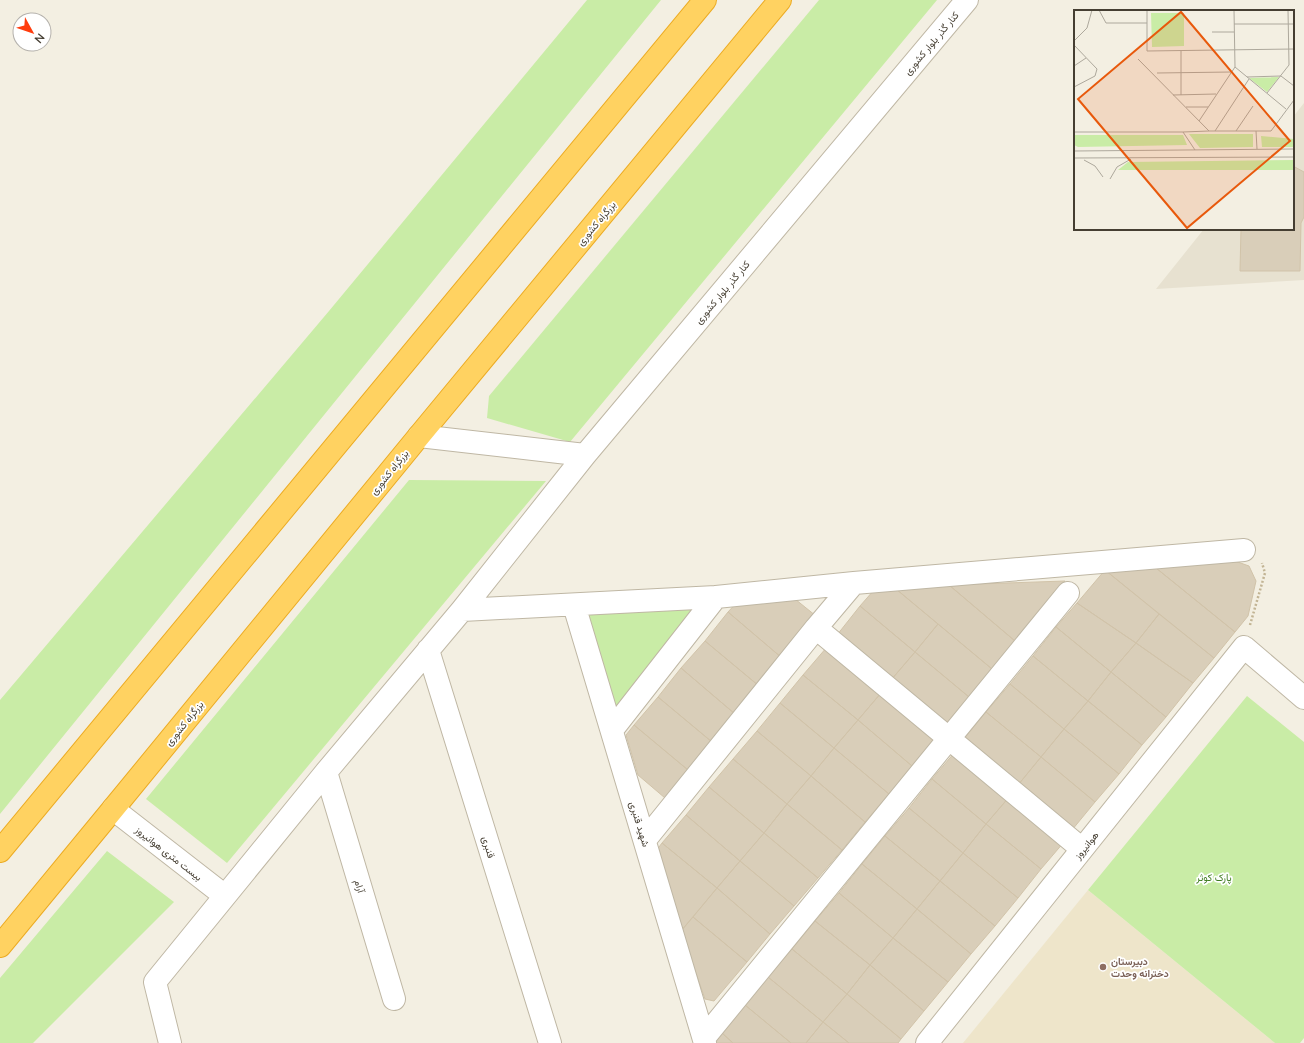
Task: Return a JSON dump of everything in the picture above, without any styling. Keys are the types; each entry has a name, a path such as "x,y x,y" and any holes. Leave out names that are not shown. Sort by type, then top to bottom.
{"highway":[{"path":"655,61 680,20 685,0"},
{"path":"0,851 705,0"},
{"name":"بزرگراه کشوری","path":"0,946 114,810 419,436 780,0"}],"street":[{"name":"کنار گذر بلوار کشوری","path":"170,1043 155,982 326,772 462,610 585,455 967,0"},
{"path":"419,436 585,455"},
{"path":"462,610 716,597 854,583 1244,550"},
{"path":"645,840 854,583"},
{"path":"705,1040 1068,593"},
{"path":"612,730 716,597"},
{"name":"شهید قنبری","path":"574,605 705,1040"},
{"path":"816,628 1082,849"},
{"path":"1244,647 1304,698"},
{"name":"هوانیروز","path":"927,1043 1244,647"},
{"name":"قنبری","path":"428,650 550,1043"},
{"name":"آرام","path":"326,772 394,999"},
{"name":"بیست متری هوانیروز","path":"114,810 225,896"}],"path":[{"path":"1244,550 1261,557 1265,573 1244,647"}],"shaded area":[{"path":"1304,103 1304,280 1156,289 1203,230 1294,230 1294,116"},
{"name":"دبیرستان دخترانه وحدت","path":"1088,890 1275,1043 963,1043"}],"green space":[{"path":"587,0 661,0 0,814 0,700 329,311"},
{"path":"819,0 937,0 570,442 487,418 489,396"},
{"path":"409,480 546,481 227,863 146,799"},
{"path":"697,608 614,712 588,615"},
{"name":"پارک کوثر","path":"1247,696 1304,742 1304,1038 1300,1043 1275,1043 1088,890"},
{"path":"107,851 174,902 33,1043 0,1043 0,978"}],"building":[{"path":"1294,167 1304,172 1304,217 1301,223 1300,271 1240,271 1241,230 1294,230"},
{"path":"1232,560 1249,566 1256,581 1248,616 1235,632 1156,568"},
{"path":"1156,568 1235,632 1214,658 1105,570"},
{"path":"1105,570 1159,614 1136,643 1077,603"},
{"path":"1065,581 1015,641 949,585"},
{"path":"949,585 1015,641 992,669 896,589"},
{"path":"896,589 938,624 915,652 860,606 874,590"},
{"path":"795,599 816,616 782,658 728,612 739,600"},
{"path":"1077,603 1136,643 1111,672 1056,627"},
{"path":"860,606 915,652 891,680 837,635"},
{"path":"728,612 782,658 759,686 705,641"},
{"path":"1159,614 1214,658 1193,683 1136,643"},
{"path":"938,624 992,669 969,697 915,652"},
{"path":"1056,627 1111,672 1088,701 1033,656"},
{"path":"705,641 759,686 735,714 681,668"},
{"path":"1136,643 1193,683 1166,717 1111,672"},
{"path":"827,647 881,693 858,720 803,675"},
{"path":"915,652 969,697 945,725 891,680"},
{"path":"1033,656 1088,701 1064,729 1010,684"},
{"path":"681,668 735,714 712,742 658,697"},
{"path":"1111,672 1166,717 1142,745 1088,701"},
{"path":"803,675 858,720 834,748 780,703"},
{"path":"1010,684 1064,729 1041,757 986,712"},
{"path":"881,693 935,738 912,766 858,720"},
{"path":"658,697 712,742 688,770 634,725"},
{"path":"1088,701 1142,745 1119,774 1064,729"},
{"path":"780,703 834,748 811,776 757,731"},
{"path":"986,712 1041,757 1018,785 963,740"},
{"path":"858,720 912,766 889,794 834,748"},
{"path":"634,725 688,770 665,798 638,775 626,735"},
{"path":"1064,729 1119,774 1095,802 1041,757"},
{"path":"757,731 811,776 787,804 733,759"},
{"path":"834,748 889,794 865,822 811,776"},
{"path":"955,752 1010,796 986,824 932,779"},
{"path":"1041,757 1095,802 1072,830 1018,785"},
{"path":"733,759 787,804 764,833 709,787"},
{"path":"811,776 865,822 842,850 787,804"},
{"path":"932,779 986,824 963,853 909,808"},
{"path":"709,787 764,833 740,861 686,815"},
{"path":"1010,796 1064,842 1041,869 986,824"},
{"path":"787,804 842,850 818,878 764,833"},
{"path":"909,808 963,853 940,881 885,836"},
{"path":"686,815 740,861 717,888 662,843"},
{"path":"986,824 1041,869 1018,898 963,853"},
{"path":"764,833 818,878 794,906 740,861"},
{"path":"885,836 940,881 917,909 862,864"},
{"path":"662,843 717,888 681,931 656,851"},
{"path":"963,853 1018,898 995,926 940,881"},
{"path":"740,861 794,906 770,934 717,888"},
{"path":"862,864 917,909 893,938 839,893"},
{"path":"940,881 995,926 971,954 917,909"},
{"path":"717,888 770,934 747,962 693,917"},
{"path":"839,893 893,938 870,965 815,921"},
{"path":"917,909 971,954 948,982 893,938"},
{"path":"693,917 747,962 714,1001 705,999 681,931"},
{"path":"815,921 870,965 847,994 792,949"},
{"path":"893,938 948,982 924,1011 870,965"},
{"path":"792,949 847,994 823,1022 768,977"},
{"path":"870,965 924,1011 901,1039 847,994"},
{"path":"768,977 823,1022 806,1043 791,1043 745,1005"},
{"path":"847,994 901,1039 898,1043 849,1043 823,1022"},
{"path":"745,1005 791,1043 733,1043 722,1033"},
{"path":"823,1022 849,1043 806,1043"},
{"path":"722,1033 733,1043 714,1043"}],"place":[{"name":"دبیرستان دخترانه وحدت","path":"1103,967"}]}
